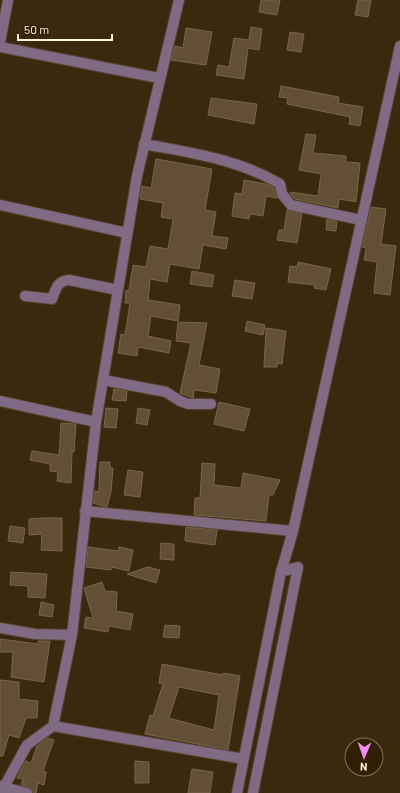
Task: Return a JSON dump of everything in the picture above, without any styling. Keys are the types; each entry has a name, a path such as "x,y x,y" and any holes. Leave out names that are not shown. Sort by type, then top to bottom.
{"street":[{"path":"0,42 8,0"},
{"path":"26,793 2,789 28,745 53,726 72,635 96,422 127,233 144,144 179,0"},
{"path":"237,793 281,572 293,531 400,46"},
{"path":"0,47 159,78"},
{"path":"144,144 233,162 280,184 282,194 291,205 361,220"},
{"path":"0,205 127,233"},
{"path":"25,296 52,299 57,285 63,280 118,290"},
{"path":"103,380 166,392 188,404 211,404"},
{"path":"0,401 96,422"},
{"path":"85,511 293,531"},
{"path":"253,793 298,567 281,572"},
{"path":"0,628 35,634 72,635"},
{"path":"53,726 244,760"}],"building":[{"path":"261,0 280,0 277,15 259,12"},
{"path":"358,0 371,0 368,17 355,15"},
{"path":"251,27 262,29 259,50 248,48 244,79 216,75 218,65 229,67 234,38 249,40"},
{"path":"186,28 212,32 206,65 171,60 175,46 183,48"},
{"path":"290,32 304,34 301,52 287,50"},
{"path":"281,86 339,97 338,103 363,107 360,126 349,124 350,117 287,104 288,98 279,97"},
{"path":"211,98 257,104 254,124 208,115"},
{"path":"306,134 316,135 313,153 346,156 346,162 360,163 356,202 339,199 338,208 295,199 290,194 290,192 318,196 321,174 299,170"},
{"path":"156,159 212,169 205,210 216,212 212,236 228,238 226,249 203,245 199,269 170,264 167,282 150,279 148,300 180,305 178,321 151,316 148,336 171,341 169,353 138,347 137,356 118,353 121,334 125,335 130,303 125,303 126,290 129,291 133,265 146,267 150,246 168,249 173,219 161,217 163,203 140,199 142,186 151,188"},
{"path":"244,180 266,184 274,188 277,198 266,196 263,216 250,214 249,219 232,216 235,193 242,194"},
{"path":"371,207 386,209 381,244 396,246 390,295 374,293 377,262 364,260 366,248 362,247"},
{"path":"287,210 302,214 297,243 277,240 279,230 284,230"},
{"path":"327,219 337,221 336,231 326,230"},
{"path":"298,262 331,269 326,290 314,288 315,285 288,282 290,266 297,267"},
{"path":"192,271 214,275 212,287 190,284"},
{"path":"235,280 255,283 252,299 232,296"},
{"path":"247,321 265,325 263,335 245,331"},
{"path":"178,322 207,323 199,365 220,369 216,393 194,390 193,398 180,393 191,343 176,341"},
{"path":"266,328 286,331 282,364 277,363 277,367 264,367"},
{"path":"114,389 127,391 126,401 112,400"},
{"path":"219,402 250,409 244,431 214,424"},
{"path":"106,408 118,409 116,428 104,427"},
{"path":"138,408 150,410 147,425 136,423"},
{"path":"61,423 76,424 74,452 72,452 71,483 57,481 58,472 50,471 50,464 30,460 32,451 59,455"},
{"path":"100,462 110,462 110,468 113,468 111,492 107,507 93,503 95,491 99,492"},
{"path":"202,463 215,464 214,485 241,488 243,473 280,480 273,495 269,495 266,521 194,515 195,498 200,498"},
{"path":"128,470 143,472 140,497 124,495"},
{"path":"62,518 62,551 41,550 42,534 29,535 29,519"},
{"path":"10,526 25,528 23,543 8,541"},
{"path":"186,527 217,530 215,545 185,541"},
{"path":"161,543 174,544 174,560 160,559"},
{"path":"88,547 118,551 119,547 133,550 129,571 111,567 111,570 86,567"},
{"path":"148,567 160,570 156,583 127,574"},
{"path":"11,572 47,574 45,598 28,597 28,586 10,585"},
{"path":"102,582 105,591 117,592 116,611 133,614 130,630 109,626 108,632 84,628 86,617 93,618 84,588"},
{"path":"41,602 54,605 52,617 39,615"},
{"path":"165,625 180,626 179,638 163,637"},
{"path":"0,639 38,644 38,641 50,641 44,682 11,677 13,652 0,652"},
{"path":"162,664 223,675 223,673 240,676 228,750 145,734 150,715 153,716 163,684 159,683","holes":["179,687 219,695 214,730 169,718"]},
{"path":"0,680 19,682 19,699 38,701 37,718 26,718 19,738 9,735 3,756 0,756"},
{"path":"47,738 54,740 43,771 46,772 44,785 38,783 36,793 33,793 31,788 21,785 23,779 17,778 25,761 31,763 37,746"},
{"path":"135,761 149,762 149,783 135,783"},
{"path":"192,769 213,772 210,793 188,793"}]}
